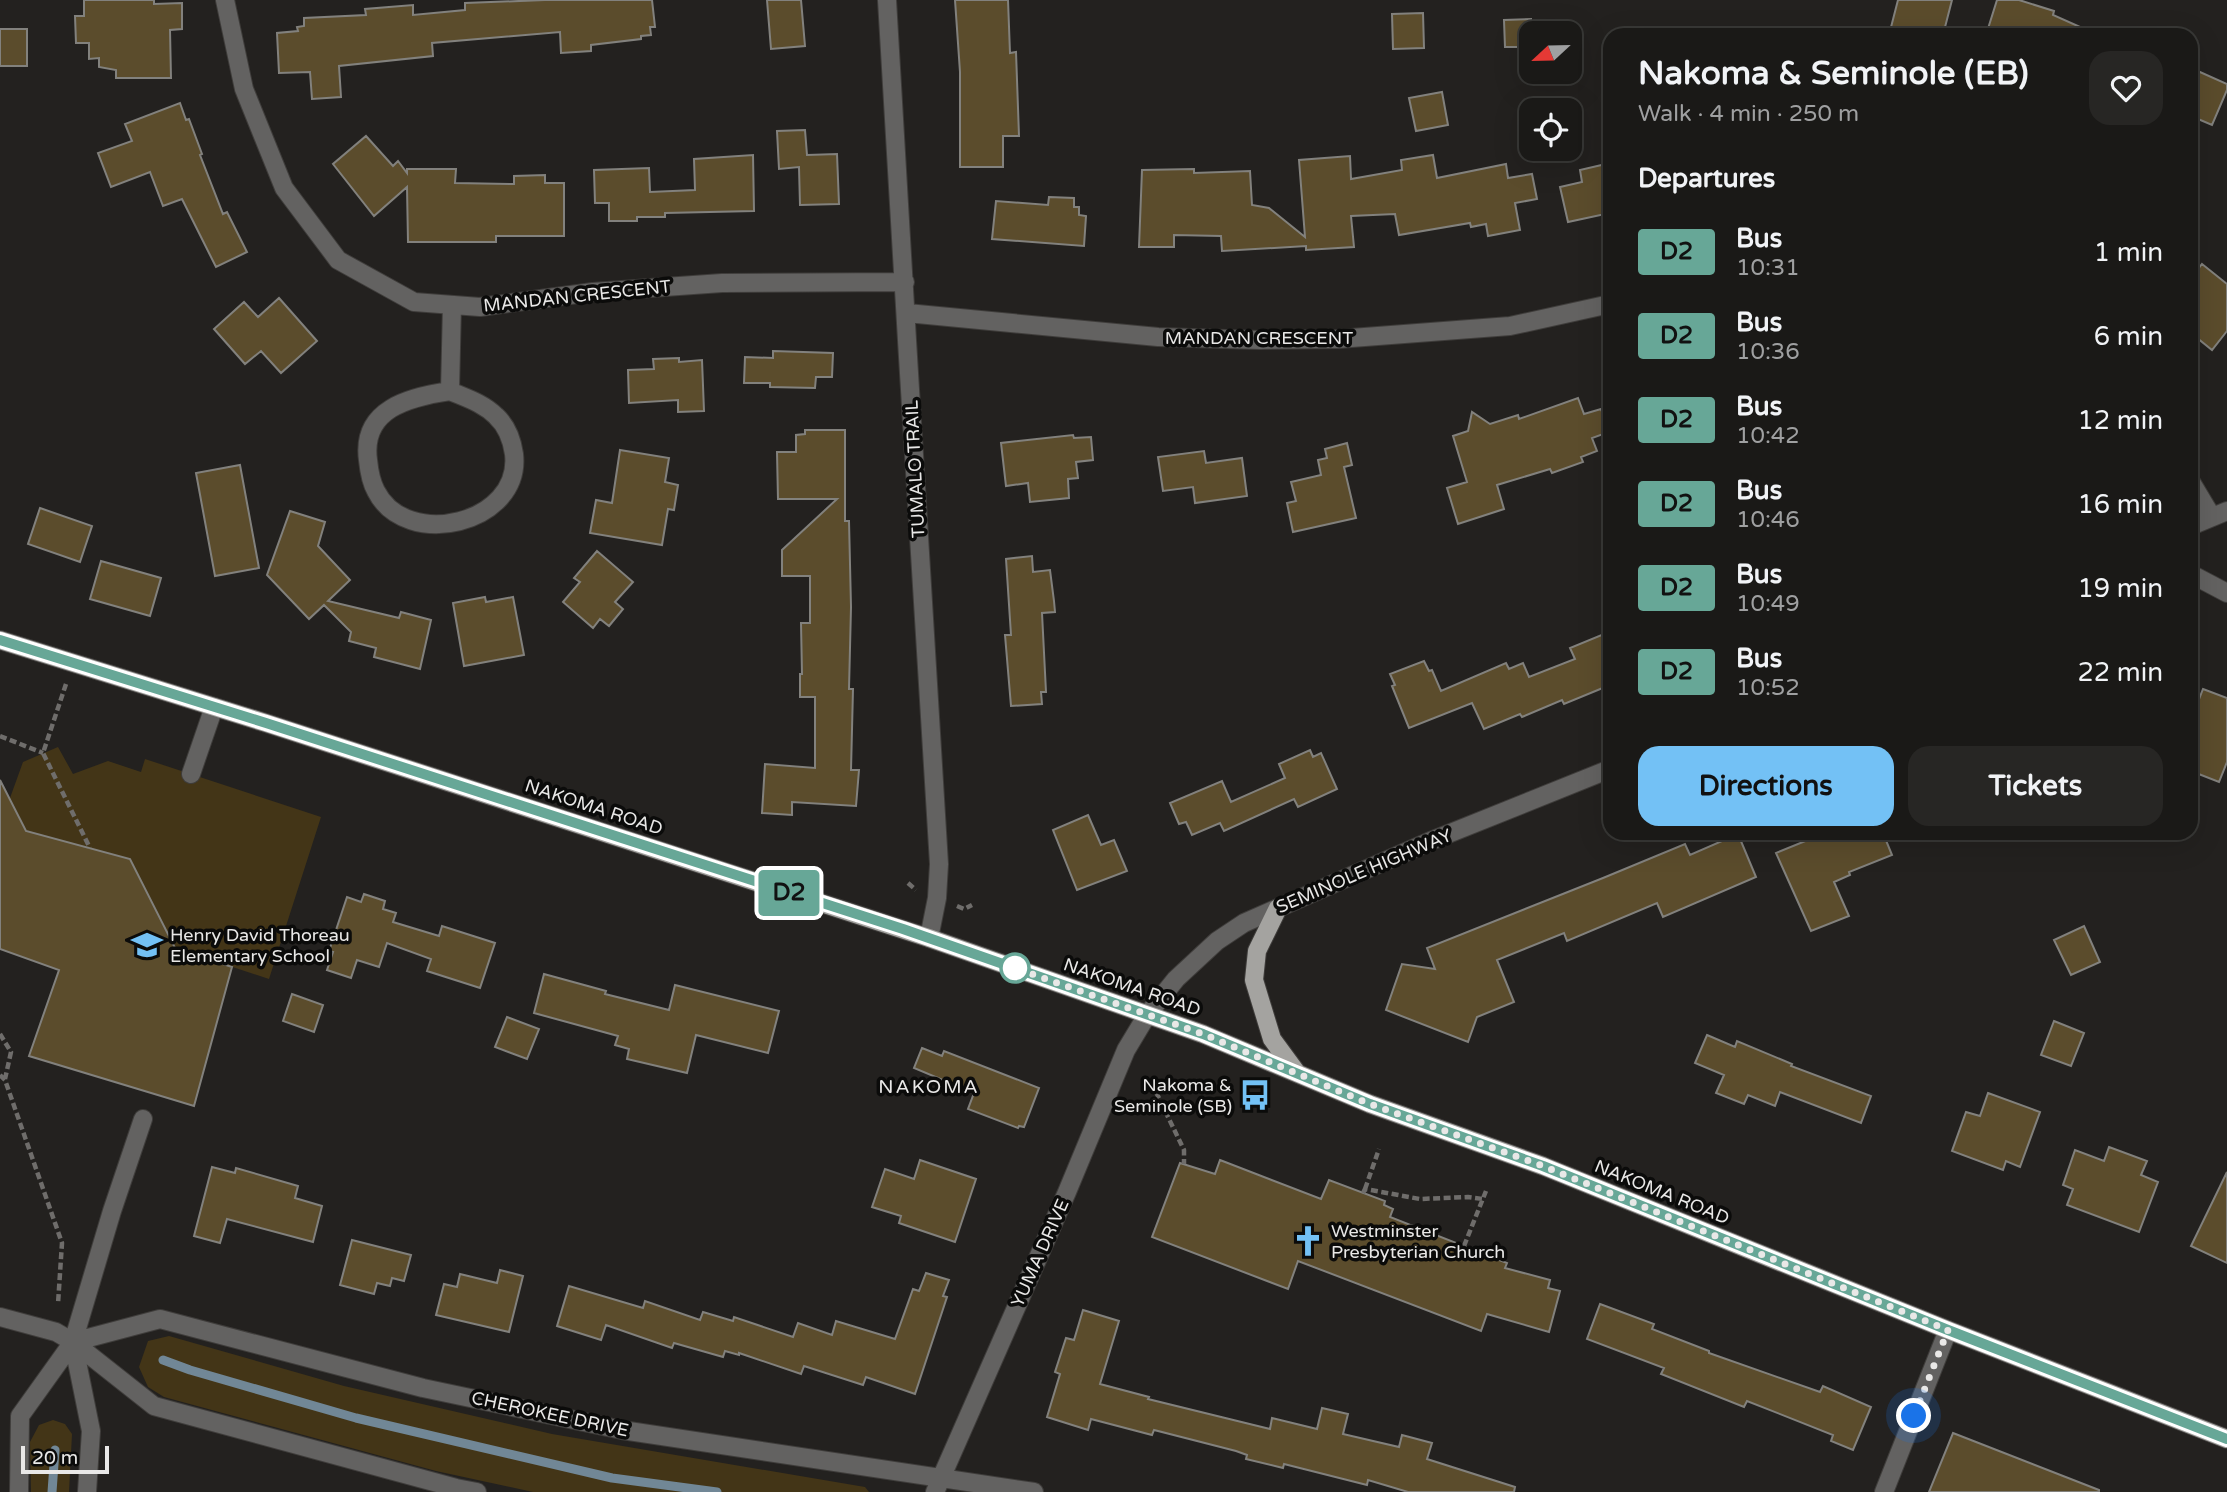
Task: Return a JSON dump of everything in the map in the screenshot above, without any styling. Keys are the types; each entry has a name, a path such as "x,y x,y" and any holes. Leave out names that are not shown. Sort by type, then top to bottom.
{"main road":[{"name":"NAKOMA ROAD","path":"0,640 929,938 1203,1034 1370,1104 1543,1166 1948,1330 2227,1439"},
{"path":"1278,908 1257,951 1254,980 1272,1039 1297,1073"}],"street":[{"name":"MANDAN CRESCENT","path":"225,0 244,89 284,188 338,260 414,302 480,307 593,292 722,283 905,282"},
{"name":"TUMALO TRAIL","path":"887,0 939,864 937,898 929,938"},
{"path":"450,391 452,305"},
{"name":"MANDAN CRESCENT","path":"907,313 1158,337 1259,340 1338,339 1510,326 1603,306"},
{"path":"450,391 479,403 496,415 503,424 513,445 513,477 505,494 476,516 451,523 425,524 406,519 390,509 373,485 367,456 372,425 380,415 393,407 433,393 450,391"},
{"path":"2198,490 2219,514 2198,523"},
{"path":"2198,578 2227,593"},
{"path":"191,774 214,707"},
{"name":"SEMINOLE HIGHWAY","path":"1147,1015 1176,979 1217,942 1244,923 1433,840 1603,772"},
{"name":"YUMA DRIVE","path":"938,1485 1067,1192 1126,1050 1147,1015"},
{"path":"19,1492 20,1416 73,1342 143,1119"},
{"path":"0,1317 56,1332 73,1342 154,1406 477,1492"},
{"name":"CHEROKEE DRIVE","path":"73,1342 160,1319 423,1388 595,1424 938,1485 1034,1492"},
{"path":"1884,1492 1948,1330"},
{"path":"73,1342 91,1431 87,1492"}],"path":[{"path":"43,753 73,663"},
{"path":"0,736 43,753 90,848"},
{"path":"0,1034 11,1052 5,1080"},
{"path":"0,1075 5,1080 62,1243 56,1332"},
{"path":"1156,1092 1184,1150 1184,1164"},
{"path":"1379,1149 1364,1191 1420,1199 1483,1199"},
{"path":"1464,1246 1486,1191"}],"shaded area":[{"path":"58,747 73,774 108,761 141,772 145,759 321,817 269,979 175,948 130,859 26,831 10,798 23,762"},
{"path":"169,1336 344,1386 552,1434 865,1487 869,1492 533,1492 436,1471 164,1397 148,1387 139,1367 148,1341"},
{"path":"53,1420 65,1424 72,1434 69,1492 31,1492 30,1442 39,1425"}],"building":[{"path":"84,0 154,0 154,4 182,3 182,29 170,30 171,78 116,78 116,70 99,67 99,58 89,59 89,43 76,43 75,16 84,16"},
{"path":"652,0 655,27 650,27 651,35 641,36 641,39 591,45 591,51 561,53 560,32 432,43 433,56 339,66 341,97 312,99 310,72 279,73 277,33 298,31 297,27 304,26 304,18 366,15 365,9 413,5 413,15 465,10 465,3"},
{"path":"767,0 801,0 805,46 771,49"},
{"path":"955,0 1008,0 1010,53 1016,52 1019,136 1003,136 1003,167 960,167 960,72"},
{"path":"1898,0 1952,0 1945,28 1891,28"},
{"path":"1997,0 2019,0 2054,11 2053,15 2082,28 1988,28"},
{"path":"1423,13 1424,48 1393,49 1392,14"},
{"path":"1531,19 1519,21 1519,47 1505,47 1504,20"},
{"path":"0,29 27,29 27,66 0,66"},
{"path":"2198,71 2227,84 2212,125 2198,119"},
{"path":"1442,92 1448,125 1416,131 1409,98"},
{"path":"180,103 186,120 189,119 223,214 227,212 247,252 216,267 182,199 163,206 150,172 111,187 98,153 132,141 125,124"},
{"path":"805,130 807,155 837,154 839,204 800,205 799,167 779,169 777,131"},
{"path":"366,136 393,166 398,161 407,173 407,169 456,169 455,183 514,184 514,176 545,175 545,183 564,183 564,236 496,236 496,242 408,242 407,187 374,216 333,164"},
{"path":"753,155 754,211 665,213 665,217 637,217 637,221 609,221 609,203 595,203 594,170 649,168 650,192 695,190 694,159"},
{"path":"1433,155 1437,178 1506,164 1508,178 1532,174 1537,199 1515,203 1520,230 1488,236 1486,224 1471,227 1470,223 1399,235 1395,214 1351,216 1354,247 1306,250 1306,246 1222,251 1221,236 1174,235 1174,247 1139,247 1142,170 1194,169 1194,173 1250,171 1252,205 1269,208 1305,237 1299,160 1350,156 1351,179 1402,170 1401,160"},
{"path":"1603,165 1603,214 1568,222 1560,187 1582,182 1580,170"},
{"path":"1049,197 1074,198 1074,207 1079,207 1079,215 1086,216 1084,246 992,239 996,201 1048,205"},
{"path":"2202,264 2227,284 2227,331 2212,350 2198,339 2198,269"},
{"path":"279,298 317,341 281,373 261,351 245,364 214,329 244,302 258,317"},
{"path":"773,351 833,353 832,377 816,377 815,388 770,387 770,383 744,383 745,357 773,358"},
{"path":"679,358 679,362 702,360 704,411 678,412 678,400 629,403 628,370 654,369 653,359"},
{"path":"1578,398 1584,414 1601,409 1603,434 1592,438 1597,451 1581,457 1583,462 1552,473 1550,469 1497,485 1504,509 1458,524 1447,488 1467,482 1453,436 1468,431 1472,412 1490,424 1518,415 1519,419"},
{"path":"805,430 845,430 845,521 849,521 851,607 849,689 853,689 851,770 859,770 856,806 792,802 792,815 762,813 765,764 815,768 815,697 800,697 801,623 810,623 810,576 782,576 782,550 837,499 778,499 777,452 796,452 796,435 805,434"},
{"path":"1073,435 1074,438 1091,437 1093,460 1076,462 1078,478 1068,479 1069,498 1030,502 1028,483 1006,486 1001,443"},
{"path":"1347,443 1352,465 1344,467 1356,518 1293,532 1287,503 1296,501 1291,482 1321,475 1318,460 1327,458 1325,449"},
{"path":"620,450 669,458 665,482 678,485 674,510 668,509 662,545 590,533 596,500 612,503"},
{"path":"1204,451 1206,463 1242,458 1247,496 1195,503 1193,487 1163,491 1158,457"},
{"path":"240,465 259,568 215,576 196,473"},
{"path":"40,508 92,526 80,562 28,544"},
{"path":"290,511 325,522 318,546 350,580 328,601 399,618 401,612 431,620 420,669 374,657 376,648 349,641 351,632 324,605 309,619 267,575"},
{"path":"597,551 633,582 615,602 623,609 609,626 600,619 593,628 563,602 580,582 574,578"},
{"path":"1032,556 1033,572 1050,570 1054,601 1055,612 1042,613 1046,692 1041,692 1042,704 1011,706 1005,635 1011,635 1006,559"},
{"path":"101,561 161,578 150,616 90,599"},
{"path":"485,597 486,602 513,597 524,655 464,666 453,603"},
{"path":"1603,634 1603,688 1564,704 1562,700 1484,729 1472,703 1409,728 1392,686 1395,685 1390,674 1424,661 1429,671 1432,670 1441,691 1506,663 1509,669 1523,663 1529,677 1575,659 1570,648"},
{"path":"2203,689 2227,698 2227,762 2219,782 2198,774 2198,702"},
{"path":"1310,750 1313,757 1321,753 1337,789 1298,807 1294,799 1224,831 1220,823 1192,835 1186,822 1179,824 1170,803 1222,781 1231,802 1285,778 1279,764"},
{"path":"0,780 26,831 130,859 175,948 232,967 194,1106 29,1056 59,970 0,949"},
{"path":"1088,815 1101,845 1114,840 1127,871 1077,890 1053,830"},
{"path":"1724,840 1741,840 1756,877 1663,917 1657,903 1567,941 1564,933 1497,960 1514,1002 1477,1017 1468,1042 1386,1010 1402,964 1435,969 1427,948 1685,844 1690,855"},
{"path":"1808,840 1886,840 1892,855 1849,872 1850,875 1834,882 1849,916 1811,931 1776,853"},
{"path":"364,894 385,901 383,909 396,913 393,922 439,936 442,926 495,943 480,988 427,971 431,959 387,943 379,967 357,960 351,978 327,970 333,952 329,951 347,897 361,902"},
{"path":"2084,926 2100,962 2071,975 2054,940"},
{"path":"544,974 606,991 605,994 669,1010 675,985 779,1011 768,1053 696,1035 687,1073 627,1059 629,1049 615,1045 618,1036 534,1013"},
{"path":"292,994 323,1005 314,1032 283,1021"},
{"path":"507,1017 539,1029 527,1059 495,1047"},
{"path":"2054,1021 2084,1033 2071,1066 2041,1055"},
{"path":"1707,1035 1735,1047 1737,1041 1792,1064 1791,1066 1871,1096 1861,1123 1780,1092 1775,1106 1748,1095 1744,1104 1716,1093 1724,1075 1695,1063"},
{"path":"922,1048 942,1056 944,1051 1039,1088 1024,1127 1018,1128 968,1109 974,1093 914,1068"},
{"path":"1988,1093 2040,1112 2020,1167 2006,1161 2003,1170 1952,1151 1966,1112 1980,1116"},
{"path":"2109,1147 2147,1161 2141,1175 2158,1182 2139,1232 2067,1205 2073,1189 2063,1185 2075,1150 2104,1161"},
{"path":"920,1160 976,1179 955,1242 899,1223 901,1216 872,1207 885,1169 914,1179"},
{"name":"Westminster Presbyterian Church","path":"1220,1160 1321,1199 1329,1180 1385,1201 1384,1205 1393,1209 1390,1217 1507,1263 1505,1268 1550,1280 1548,1288 1560,1291 1549,1332 1487,1314 1481,1331 1298,1261 1288,1289 1152,1237 1180,1163 1215,1174"},
{"path":"212,1167 235,1173 236,1168 298,1186 295,1198 322,1206 313,1242 227,1219 220,1243 194,1236"},
{"path":"2227,1172 2227,1263 2191,1246"},
{"path":"352,1240 411,1255 404,1281 392,1278 390,1286 377,1283 374,1294 340,1285"},
{"path":"500,1270 523,1276 509,1332 436,1315 444,1284 457,1287 460,1274 497,1283"},
{"path":"926,1273 949,1280 943,1296 947,1297 915,1394 866,1377 863,1385 804,1366 801,1374 739,1353 725,1351 723,1357 674,1343 672,1348 606,1325 601,1340 557,1326 569,1286 643,1308 645,1301 700,1320 703,1312 733,1321 734,1317 793,1337 798,1323 832,1335 836,1321 895,1339 913,1289 919,1291"},
{"path":"1600,1304 1654,1324 1652,1329 1709,1353 1820,1392 1823,1386 1871,1407 1853,1450 1831,1441 1833,1435 1747,1401 1744,1407 1661,1374 1664,1368 1587,1339"},
{"path":"1083,1310 1119,1321 1100,1384 1149,1397 1148,1399 1270,1429 1272,1418 1317,1429 1322,1408 1348,1414 1343,1434 1399,1447 1402,1435 1432,1443 1427,1459 1515,1487 1514,1492 1408,1492 1368,1480 1367,1485 1284,1464 1283,1468 1246,1459 1247,1455 1236,1451 1154,1430 1152,1435 1091,1419 1088,1430 1047,1417 1060,1374 1055,1372 1066,1338 1074,1340"},
{"path":"1953,1433 2099,1490 2099,1492 1929,1492"}],"waterway":[{"path":"163,1360 356,1418 612,1478 717,1492"},
{"path":"52,1492 55,1450"}],"bus line":[{"name":"D2","path":"0,640 903,929 1109,1000 1203,1034 1370,1104 1543,1166 1948,1330 2227,1439"}],"place":[{"name":"Henry David Thoreau Elementary School","path":"147,945"},
{"name":"Nakoma & Seminole (SB)","path":"1255,1095"},
{"name":"Westminster Presbyterian Church","path":"1308,1241"}],"district":[{"name":"NAKOMA","path":"929,1086"}],"route":[{"path":"1015,968 1006,965 1203,1034 1370,1104 1543,1166 1948,1330 1914,1416"}]}
